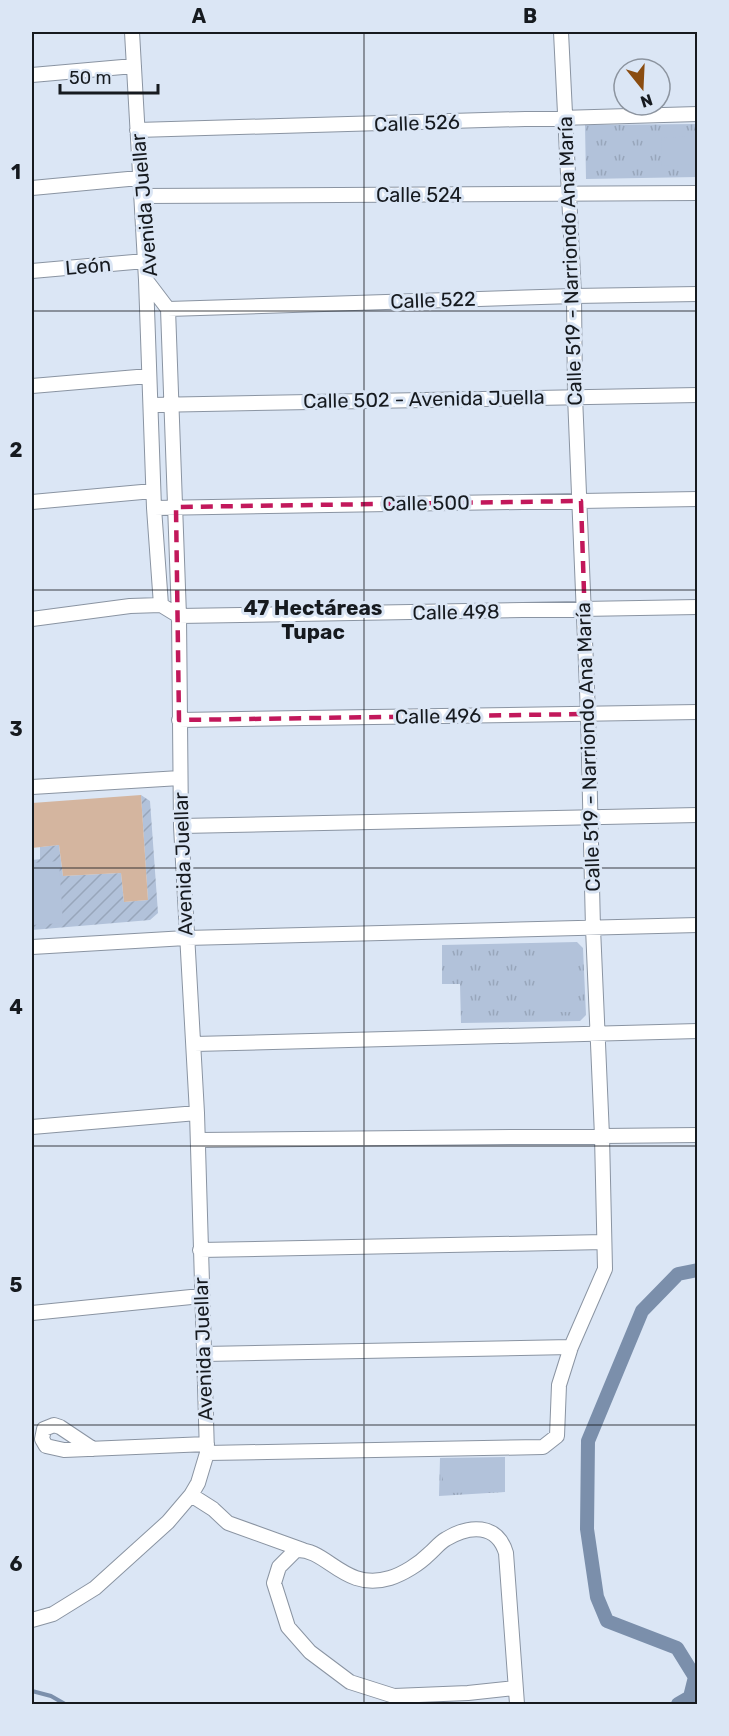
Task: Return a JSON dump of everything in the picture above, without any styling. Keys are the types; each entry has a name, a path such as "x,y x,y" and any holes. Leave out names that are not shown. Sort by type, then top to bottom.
{"street":[{"name":"Avenida Juellar","path":"32,1620 53,1614 95,1588 168,1522 198,1483 207,1448 197,1113 181,826 179,616 168,309 146,280 132,32"},
{"name":"Calle 519 - Narriondo Ana María","path":"207,1448 543,1447 556,1436 559,1385 571,1347 605,1269 581,501 575,396 574,296 561,32"},
{"path":"32,75 134,66"},
{"name":"Calle 526","path":"137,130 698,114"},
{"path":"32,188 139,178"},
{"name":"Calle 524","path":"141,196 698,194"},
{"name":"León","path":"32,271 145,261"},
{"path":"146,280 153,491 161,604"},
{"name":"Calle 522","path":"168,309 698,294"},
{"path":"32,386 149,376"},
{"name":"Calle 502 - Avenida Juella","path":"151,405 698,395"},
{"path":"32,502 153,491"},
{"name":"Calle 500","path":"154,508 698,499"},
{"path":"32,619 161,604 179,616"},
{"name":"Calle 498","path":"179,616 698,607"},
{"name":"Calle 496","path":"179,720 698,712"},
{"path":"32,787 180,778"},
{"path":"181,826 698,815"},
{"path":"32,947 186,938 698,925"},
{"path":"194,1044 698,1031"},
{"path":"32,1127 197,1113"},
{"path":"198,1140 698,1135"},
{"path":"200,1250 604,1242"},
{"path":"32,1313 201,1296"},
{"path":"204,1354 571,1347"},
{"path":"46,1446 42,1439 44,1429 54,1425 93,1449"},
{"path":"32,1448 46,1446 64,1450 207,1448"},
{"path":"191,1495 213,1509 228,1524 314,1554 344,1574 361,1579 387,1579 412,1567 445,1539 459,1532 474,1529 485,1530 499,1538 506,1553 516,1704"},
{"path":"303,1550 296,1550 279,1567 274,1583 288,1627 309,1652 350,1682 394,1696 468,1693 515,1688"}],"highlighted area":[{"path":"581,501 588,714 179,720 176,507"}],"green space":[{"path":"697,124 697,177 586,179 585,125"},
{"path":"697,136 697,164 662,166 661,138"},
{"path":"141,795 150,801 158,913 150,920 32,930 32,860 40,859 40,847 59,845 63,876 121,873 124,902 148,900"},
{"path":"59,861 63,923 32,925 32,863"},
{"path":"577,942 583,948 586,1015 580,1021 461,1023 460,984 442,984 442,945"},
{"path":"541,949 574,949 574,1012 541,1012"},
{"path":"505,1457 505,1492 439,1496 440,1458"},
{"path":"503,1458 503,1492 443,1493 443,1459"}],"building":[{"path":"141,795 148,900 124,902 121,873 63,876 59,845 32,848 32,803"}],"waterway":[{"path":"678,1704 690,1697 695,1677 677,1648 607,1621 597,1597 587,1529 588,1441 642,1311 678,1274 698,1270"},
{"path":"32,1691 51,1696 65,1704"}],"district":[{"name":"47 Hectáreas Tupac","path":"313,620"}]}
